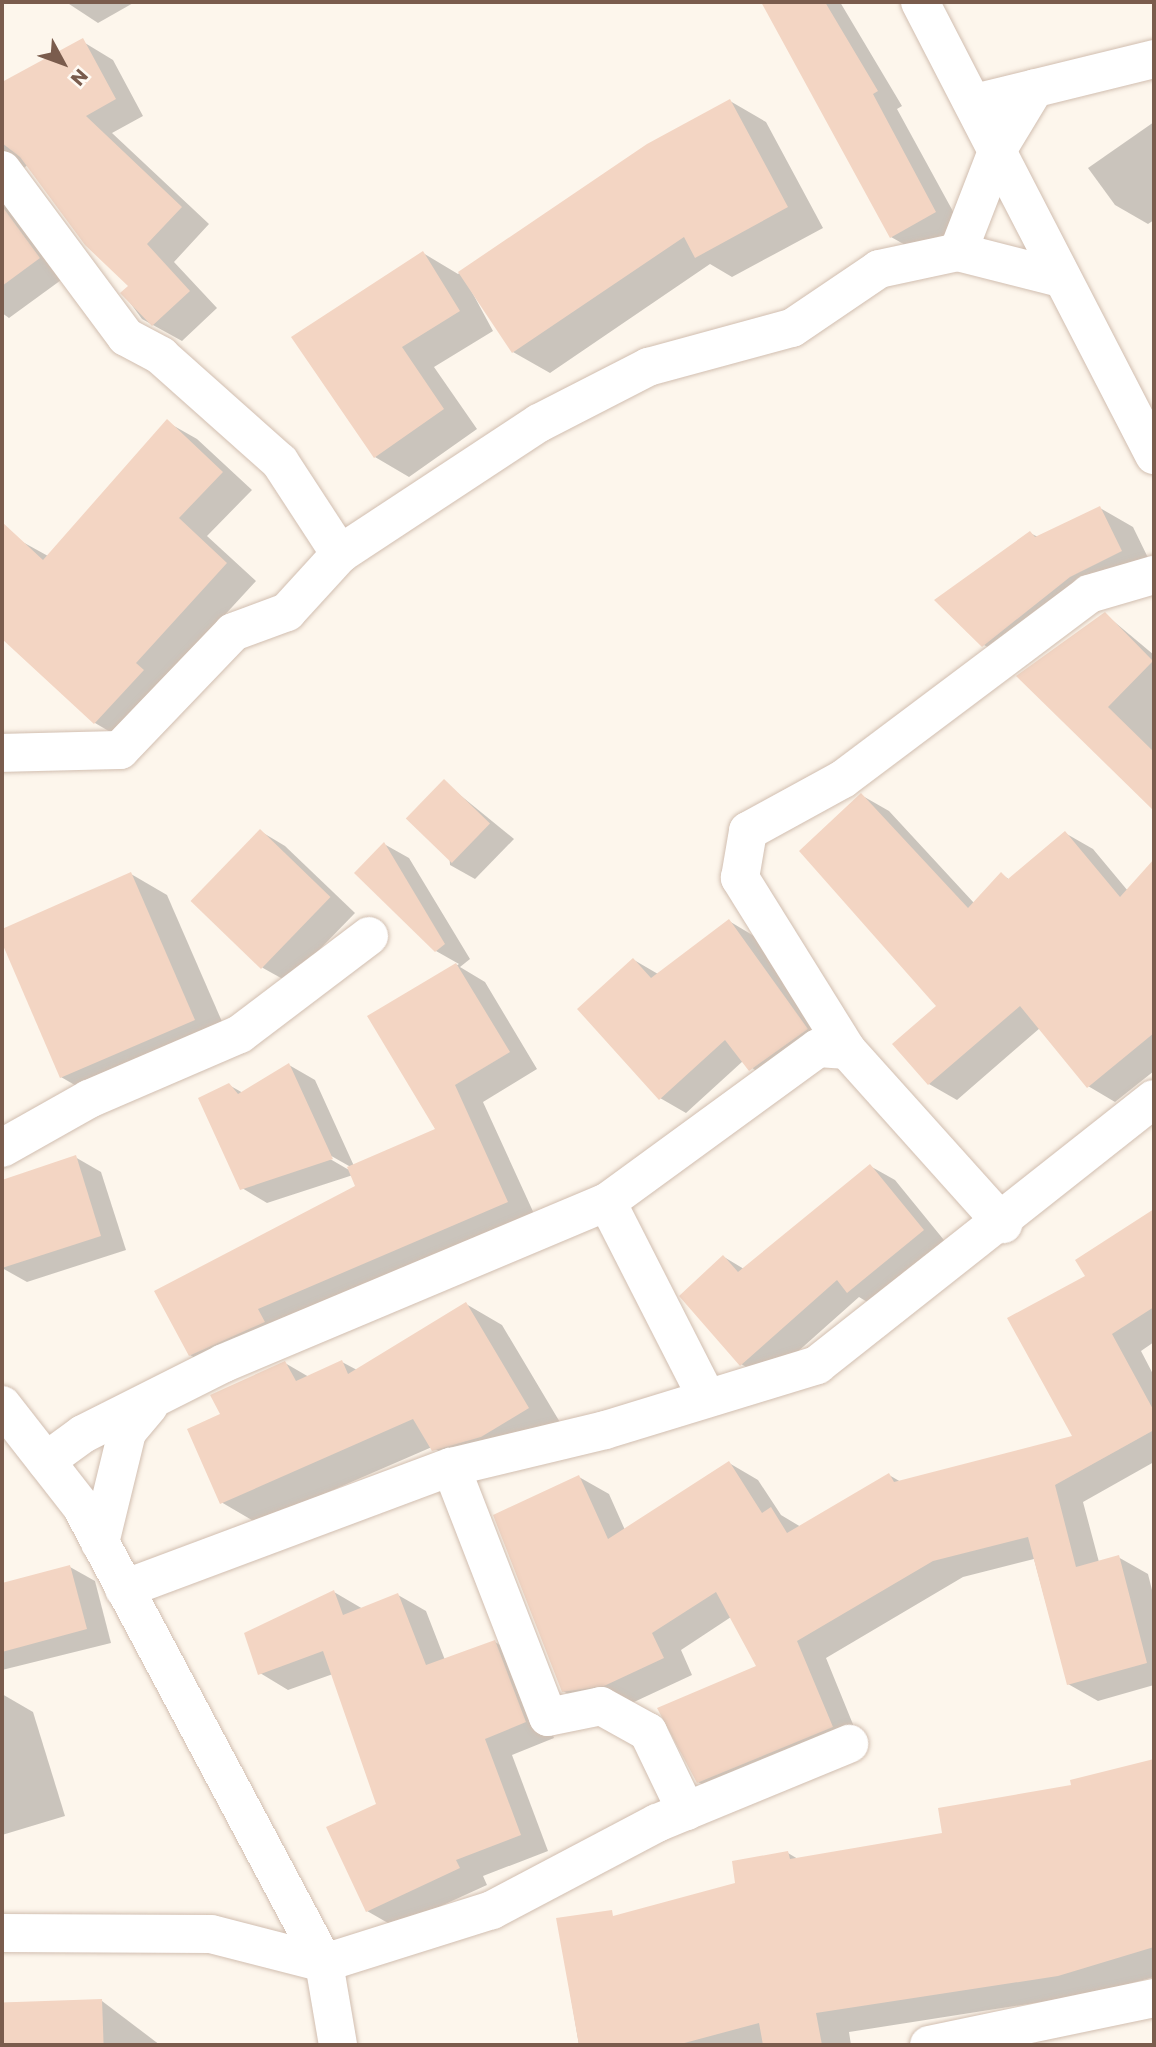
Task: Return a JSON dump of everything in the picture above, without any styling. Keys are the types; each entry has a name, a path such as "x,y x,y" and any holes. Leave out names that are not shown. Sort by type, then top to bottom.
{"street":[{"path":"920,2 975,103 1060,278 1154,455"},
{"path":"975,103 1154,59"},
{"path":"958,252 998,149 1035,88"},
{"path":"2,170 126,337 161,356 280,462 340,554"},
{"path":"2,753 120,750 233,632 286,612 340,554 539,423 648,368 746,345 792,328 879,269 958,252 1060,278"},
{"path":"1003,1224 847,1050 740,878 748,831 843,779 1089,594 1154,575"},
{"path":"2,1148 89,1100 240,1034 369,936"},
{"path":"46,1461 83,1434 149,1406 224,1363 607,1202 818,1048 847,1050"},
{"path":"124,1588 451,1467 707,1398 817,1364 1003,1224 1154,1099"},
{"path":"607,1202 707,1398"},
{"path":"2,1405 46,1461 100,1543 324,1963 338,2045"},
{"path":"100,1543 127,1432 149,1406"},
{"path":"2,1429 46,1461"},
{"path":"451,1467 548,1717 601,1706 648,1732 686,1811"},
{"path":"2,1933 211,1934 324,1963 492,1910 686,1811 849,1744"},
{"path":"929,2045 1154,1998"}],"building":[{"path":"761,2 825,2 878,91 873,94 936,212 890,238"},
{"path":"83,38 116,99 86,116 182,207 147,244 190,291 152,326 120,293 128,286 85,245 20,157 2,143 2,82"},
{"path":"730,99 788,207 695,258 684,237 512,353 458,272 647,144"},
{"path":"2,206 40,258 2,286"},
{"path":"423,251 460,311 402,347 444,409 374,458 291,337"},
{"path":"167,419 223,472 179,518 227,563 136,663 144,670 94,724 2,639 2,522 43,560"},
{"path":"1100,506 1122,551 1070,577 982,647 934,600 1030,531 1035,537"},
{"path":"1105,612 1153,661 1108,707 1154,752 1154,811 1016,676"},
{"path":"444,779 490,823 452,863 406,819"},
{"path":"861,793 968,908 1001,872 1008,879 1065,831 1120,897 1154,859 1154,1033 1087,1088 1020,1006 928,1085 892,1044 936,1006 799,851"},
{"path":"260,829 330,897 261,969 191,901"},
{"path":"384,842 445,944 435,952 354,873"},
{"path":"131,872 195,1020 60,1078 2,943 2,929"},
{"path":"729,919 808,1029 749,1071 725,1040 659,1100 577,1009 633,958 651,978"},
{"path":"456,963 510,1052 455,1085 508,1202 258,1309 265,1322 189,1356 154,1291 355,1186 347,1167 435,1129 367,1016"},
{"path":"289,1063 333,1159 240,1190 198,1098 229,1083 238,1094"},
{"path":"76,1155 101,1236 2,1268 2,1180"},
{"path":"870,1164 924,1230 847,1293 837,1280 740,1366 679,1296 723,1255 738,1272"},
{"path":"1154,1209 1154,1307 1112,1334 1154,1411 1154,1430 1055,1485 1076,1567 1119,1555 1147,1663 1067,1685 1028,1537 933,1561 797,1641 833,1727 697,1783 657,1708 756,1666 716,1592 652,1633 664,1658 604,1686 562,1692 493,1515 579,1475 608,1539 729,1461 762,1513 771,1507 787,1533 889,1473 894,1482 1072,1436 1007,1318 1085,1276 1075,1260"},
{"path":"466,1302 529,1408 481,1437 432,1451 413,1419 220,1504 187,1429 220,1414 210,1395 285,1361 296,1381 342,1360 348,1374"},
{"path":"70,1565 87,1629 2,1652 2,1583"},
{"path":"334,1590 343,1615 398,1593 426,1665 495,1640 526,1722 485,1739 521,1835 456,1860 460,1868 366,1912 326,1827 376,1804 323,1651 258,1675 244,1633"},
{"path":"1154,1759 1154,1947 1058,1976 816,2013 822,2045 763,2045 759,2023 677,2045 579,2045 556,1918 612,1910 613,1916 735,1883 732,1861 788,1851 790,1859 942,1833 938,1808 1071,1785 1070,1780"},
{"path":"102,1999 104,2045 4,2045 2,2002"}]}
